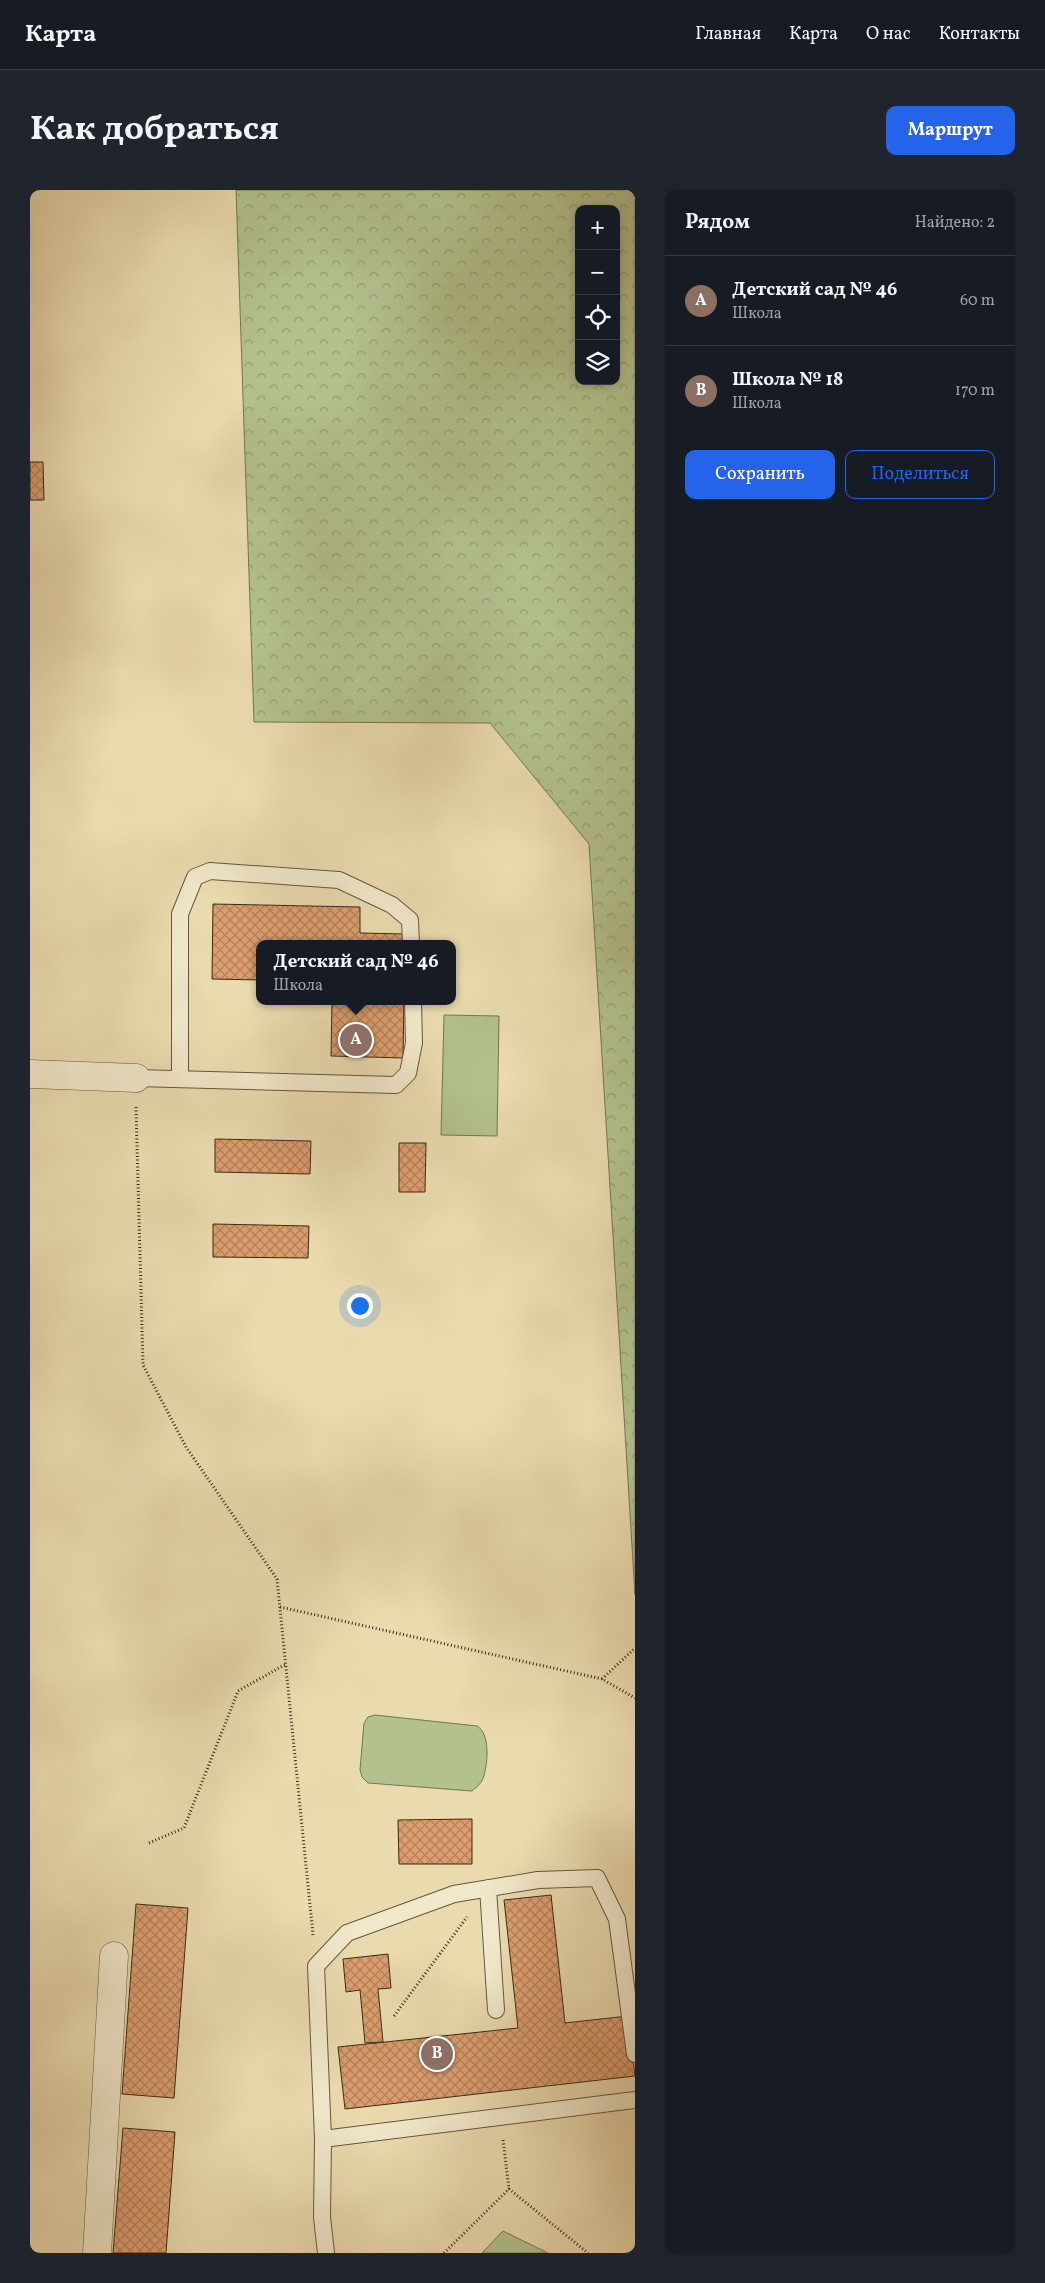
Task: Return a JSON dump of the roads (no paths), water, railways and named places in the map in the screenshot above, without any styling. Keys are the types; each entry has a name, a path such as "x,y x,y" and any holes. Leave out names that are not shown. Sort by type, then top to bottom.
{"street":[{"path":"30,1074 136,1078"},
{"path":"97,2253 114,1956"}],"lane":[{"path":"180,1079 180,914 195,878 210,871 339,880 392,905 410,920 411,940"},
{"path":"136,1078 396,1085 408,1073 414,1043 413,1005"},
{"path":"326,2253 322,2217 322,2139 316,1966 348,1933 454,1894 538,1880 597,1878 617,1919 635,2054"},
{"path":"488,1888 496,2010"},
{"path":"322,2139 635,2100"}],"place":[{"name":"Детский сад № 46","path":"356,1040"},
{"name":"Школа № 18","path":"437,2054"}]}
